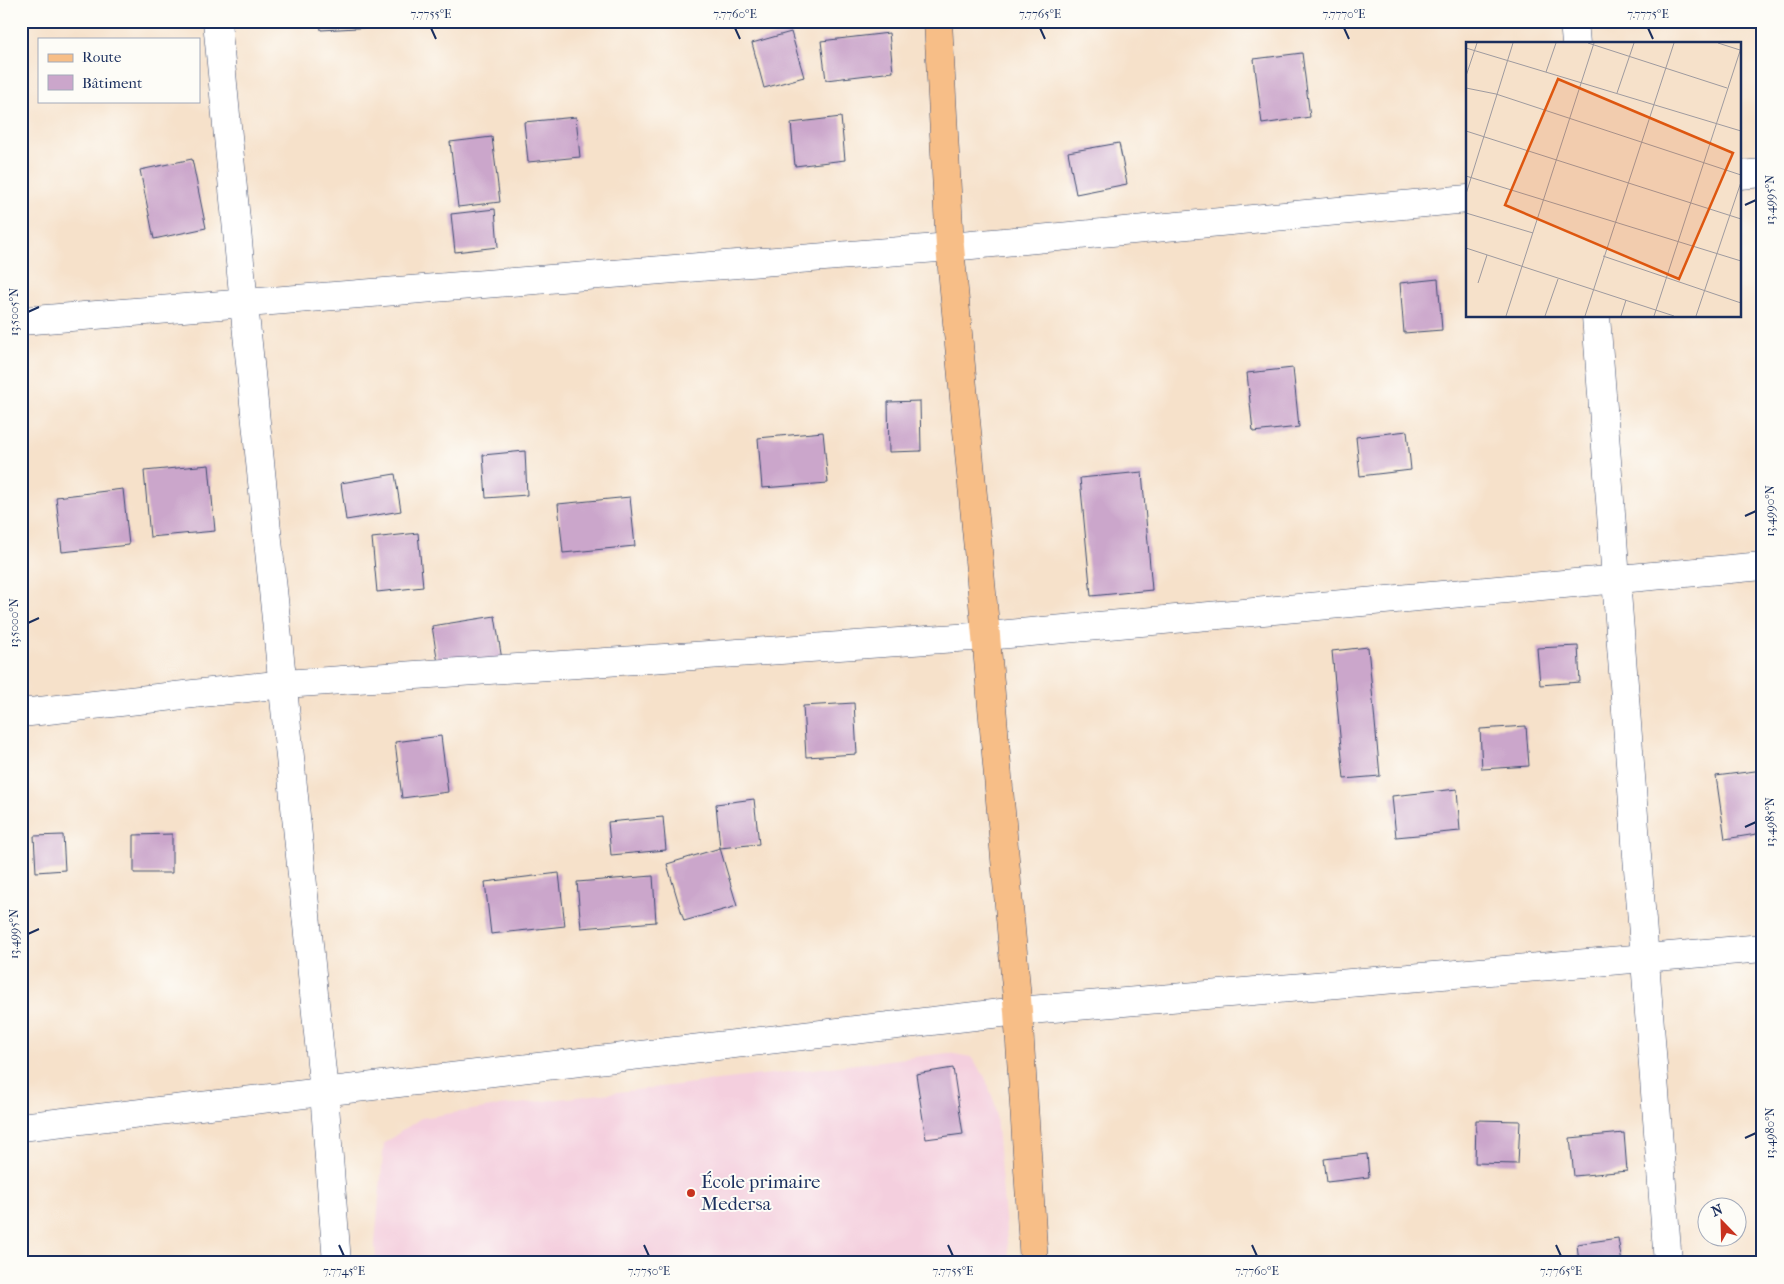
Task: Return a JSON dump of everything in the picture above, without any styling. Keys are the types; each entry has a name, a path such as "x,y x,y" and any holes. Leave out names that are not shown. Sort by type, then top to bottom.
{"main road":[{"path":"938,21 950,247 1018,1011 1034,1263"}],"street":[{"path":"217,21 324,1092 337,1263"},
{"path":"1574,21 1576,42"},
{"path":"1742,175 1763,173"},
{"path":"21,321 950,247 1466,199"},
{"path":"1596,318 1668,1263"},
{"path":"21,713 284,684 986,636 1763,566"},
{"path":"21,1126 1018,1011 1763,948"}],"shaded area":[{"name":"École primaire Medersa","path":"948,1053 971,1057 985,1077 995,1104 1009,1263 376,1263 375,1243 384,1143 421,1118 491,1107"}],"building":[{"path":"320,21 374,21 375,27 321,30"},
{"path":"791,32 804,77 764,88 752,43"},
{"path":"889,33 893,72 826,80 821,41"},
{"path":"1302,53 1310,117 1262,124 1254,59"},
{"path":"576,117 580,157 528,162 524,122"},
{"path":"841,117 845,160 795,166 791,123"},
{"path":"492,137 500,202 458,207 450,142"},
{"path":"1119,143 1127,184 1076,194 1068,152"},
{"path":"192,159 206,228 154,239 140,170"},
{"path":"495,209 498,247 455,252 451,214"},
{"path":"1438,279 1442,330 1404,333 1400,283"},
{"path":"1293,368 1299,427 1253,432 1247,373"},
{"path":"920,401 921,451 889,452 888,402"},
{"path":"1407,431 1411,470 1360,476 1356,437"},
{"path":"823,432 828,483 762,488 758,438"},
{"path":"525,451 527,495 486,498 483,455"},
{"path":"209,465 215,531 150,537 144,471"},
{"path":"1142,472 1152,590 1091,596 1080,478"},
{"path":"395,474 401,511 346,520 341,483"},
{"path":"123,489 129,545 62,552 56,497"},
{"path":"630,497 635,546 563,553 558,504"},
{"path":"418,533 423,587 377,592 372,538"},
{"path":"495,616 502,660 439,670 432,626"},
{"path":"1578,646 1580,682 1540,685 1537,648"},
{"path":"1368,647 1380,776 1344,779 1332,651"},
{"path":"854,703 857,754 806,757 803,706"},
{"path":"1526,726 1529,766 1482,769 1480,729"},
{"path":"441,736 448,792 402,798 395,742"},
{"path":"1763,770 1763,833 1725,839 1716,776"},
{"path":"1457,789 1460,831 1396,837 1392,796"},
{"path":"754,799 759,844 720,848 716,804"},
{"path":"663,817 666,850 611,855 608,822"},
{"path":"172,834 172,873 134,873 134,835"},
{"path":"63,835 65,870 36,872 34,836"},
{"path":"720,848 737,906 684,921 667,864"},
{"path":"559,873 565,926 491,934 485,882"},
{"path":"653,876 656,922 581,928 577,882"},
{"path":"953,1068 963,1134 926,1139 916,1074"},
{"path":"1476,1120 1520,1121 1518,1164 1475,1163"},
{"path":"1624,1133 1627,1171 1574,1176 1570,1138"},
{"path":"1367,1154 1369,1177 1327,1182 1324,1159"},
{"path":"1618,1238 1622,1263 1579,1263 1577,1244"}],"place":[{"name":"École primaire Medersa","path":"691,1193"}]}
